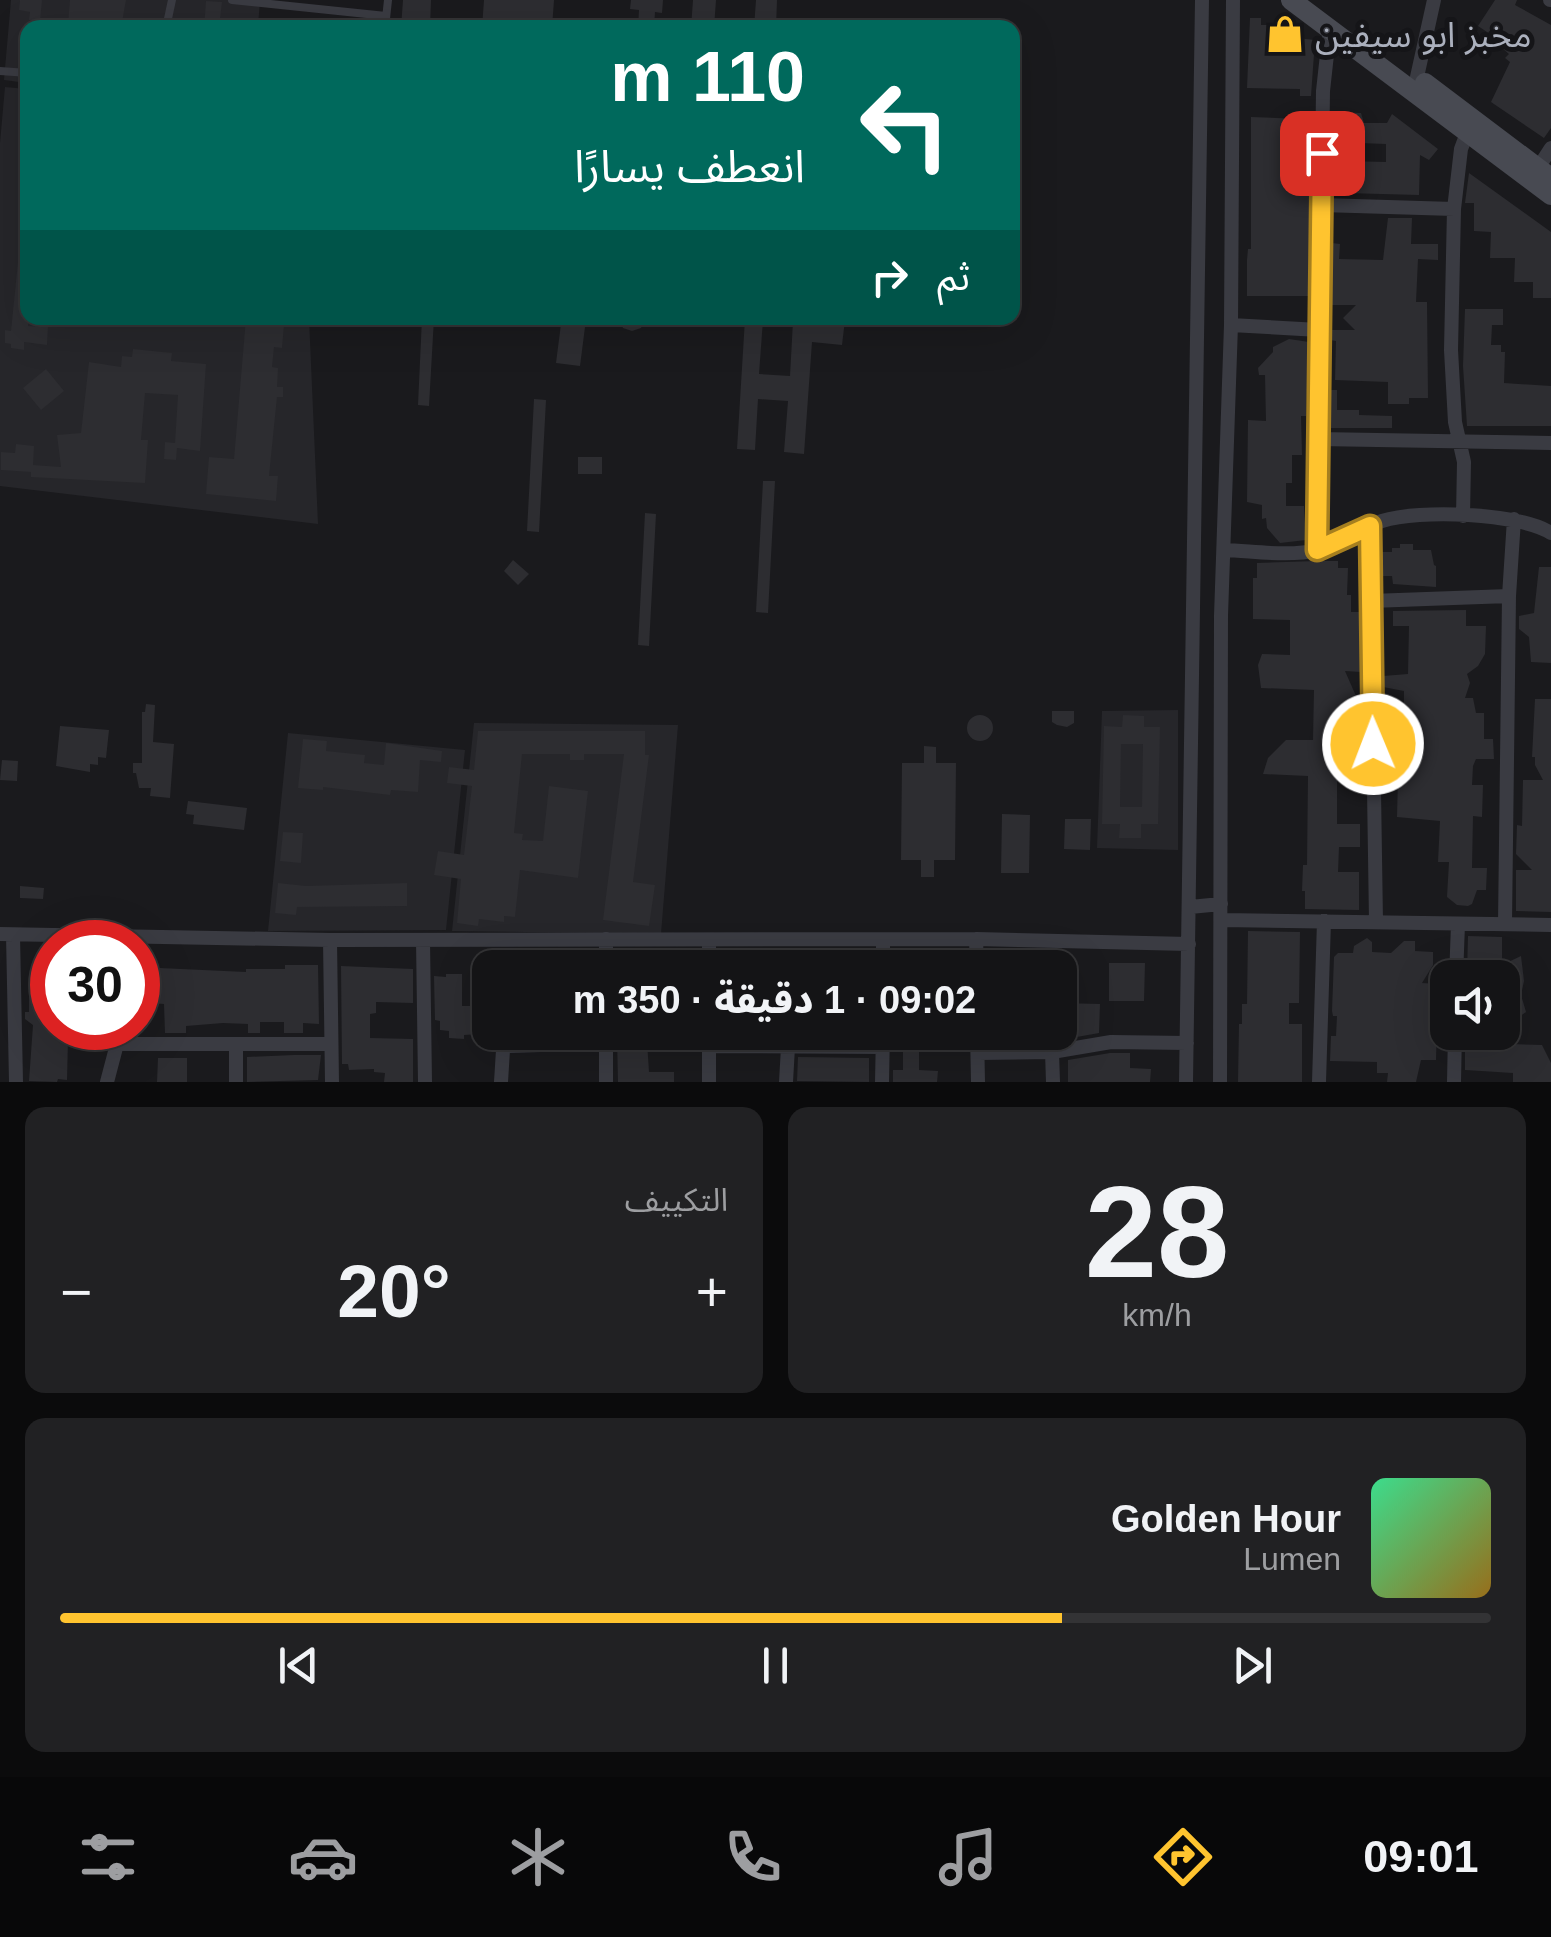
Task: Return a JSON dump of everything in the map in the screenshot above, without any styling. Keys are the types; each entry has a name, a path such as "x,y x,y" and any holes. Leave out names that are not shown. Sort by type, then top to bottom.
{"main road":[{"path":"1291,0 1551,195"},
{"path":"1314,0 1544,173"}],"street":[{"path":"1186,1082 1202,0"},
{"path":"1220,1082 1232,0"},
{"path":"1417,77 1434,0"},
{"path":"1317,550 1324,60 1330,27"},
{"path":"1463,516 1452,350 1454,208 1458,160 1468,133"},
{"path":"1544,173 1551,148"},
{"path":"1322,205 1454,208"},
{"path":"1230,325 1319,330"},
{"path":"1318,439 1551,443"},
{"path":"1224,550 1317,550 1401,517 1514,518 1551,533"},
{"path":"1505,924 1509,596 1514,518"},
{"path":"1370,526 1376,922"},
{"path":"1371,601 1509,596"},
{"path":"1190,906 1324,921 1551,925"},
{"path":"1319,1082 1324,921"},
{"path":"1457,960 1458,924"},
{"path":"6,934 16,1082"},
{"path":"606,939 606,950"},
{"path":"160,940 976,939 1189,944"},
{"path":"976,939 976,950"},
{"path":"330,940 332,1082"},
{"path":"423,940 425,1082"},
{"path":"882,941 882,950"},
{"path":"709,942 709,950"},
{"path":"160,1039 236,1045 331,1044"},
{"path":"978,1053 1052,1052 1111,1042 1187,1043"},
{"path":"236,1045 236,1082"},
{"path":"107,1082 115,1050"},
{"path":"501,1082 503,1050"},
{"path":"606,1050 606,1082"},
{"path":"708,1082 709,1050"},
{"path":"786,1082 788,1050"},
{"path":"882,1050 882,1082"},
{"path":"978,1050 978,1082"},
{"path":"1454,1082 1455,1050"},
{"path":"1052,1052 1054,1082"}],"lane":[{"path":"232,0 386,16"},
{"path":"386,20 388,0"}],"shaded area":[{"path":"11,0 260,0 259,20 20,20 20,82 4,80"},
{"path":"5,87 20,88 20,325 309,325 318,524 0,486 0,143"},
{"path":"1178,710 1178,850 1097,848 1102,711"},
{"path":"474,723 678,725 661,934 452,931"},
{"path":"288,733 465,750 446,930 268,931"}],"building":[{"path":"20,0 42,0 40,20 29,20 30,12 19,10"},
{"path":"70,0 126,0 122,20 68,20"},
{"path":"403,0 431,0 430,20 402,20"},
{"path":"484,0 554,0 553,20 483,20"},
{"path":"631,0 663,0 662,13 655,12 654,20 638,20 639,10 630,9"},
{"path":"693,0 716,0 715,20 692,20"},
{"path":"756,0 777,0 776,20 755,20"},
{"path":"1495,0 1517,0 1515,5 1551,25 1551,128 1544,138 1491,102 1510,62 1505,58 1509,54 1502,48 1505,44 1478,26"},
{"path":"206,1 222,2 220,20 205,20"},
{"path":"1250,18 1261,18 1261,25 1271,25 1270,32 1279,32 1279,36 1315,40 1311,96 1300,96 1300,89 1247,88"},
{"path":"1336,112 1361,113 1364,123 1387,123 1392,114 1438,149 1429,160 1420,155 1419,195 1345,193 1346,161 1386,162 1386,144 1333,142"},
{"path":"1251,117 1301,119 1299,161 1311,161 1308,296 1247,296"},
{"path":"1469,173 1551,232 1551,298 1533,298 1533,282 1514,282 1515,258 1490,258 1491,232 1474,231 1474,203 1465,203"},
{"path":"1388,218 1412,218 1411,244 1438,244 1438,260 1418,259 1416,302 1427,302 1428,398 1409,398 1409,404 1388,404 1388,382 1335,380 1336,341 1330,340 1330,330 1355,330 1343,318 1356,305 1331,305 1332,243 1340,244 1339,259 1383,260"},
{"path":"20,242 20,325 48,327 47,345 24,342 24,350 11,348 11,344 5,343 5,330 11,331"},
{"path":"1465,309 1503,309 1503,325 1492,325 1491,345 1501,345 1501,352 1505,352 1504,383 1551,386 1551,426 1467,426"},
{"path":"245,325 284,325 282,348 274,347 272,367 278,368 277,387 283,387 283,397 277,397 269,476 278,476 276,501 206,494 209,457 234,459"},
{"path":"422,325 434,325 429,406 418,405"},
{"path":"561,325 585,327 580,366 556,363"},
{"path":"622,325 642,325 632,331"},
{"path":"745,325 763,325 759,374 790,376 793,325 844,325 842,345 812,342 804,454 784,452 788,401 758,399 755,450 737,449"},
{"path":"1289,339 1309,342 1306,416 1301,416 1302,455 1292,455 1292,483 1286,483 1286,506 1304,506 1306,540 1280,543 1267,528 1266,518 1262,519 1262,505 1247,502 1248,420 1266,421 1265,375 1259,375 1258,368 1273,347"},
{"path":"133,349 172,353 171,361 206,364 200,451 177,448 176,460 164,459 165,442 175,443 178,395 145,393 141,440 148,440 145,483 31,477 31,472 1,470 1,452 15,453 16,444 34,446 33,465 61,467 57,435 81,433 89,362 121,367 122,356 132,357"},
{"path":"46,369 64,391 41,410 23,388"},
{"path":"1330,390 1337,390 1337,410 1392,416 1392,428 1329,428"},
{"path":"534,399 546,400 539,532 527,531"},
{"path":"578,457 602,457 602,474 578,474"},
{"path":"763,481 775,481 768,613 756,612"},
{"path":"645,513 656,514 649,646 638,645"},
{"path":"1400,544 1413,544 1413,550 1431,550 1436,587 1393,584 1392,576 1381,576 1381,552 1392,552"},
{"path":"513,560 529,574 518,585 504,571"},
{"path":"1338,561 1338,568 1348,568 1351,612 1361,612 1361,672 1345,671 1356,696 1361,697 1363,734 1343,734 1343,765 1337,765 1337,824 1360,824 1360,847 1339,847 1338,872 1359,872 1359,910 1305,909 1302,891 1303,865 1307,865 1308,776 1263,774 1268,758 1286,740 1313,740 1314,690 1261,688 1258,665 1262,654 1290,655 1290,620 1253,619 1257,563"},
{"path":"1539,567 1551,567 1551,663 1531,662 1529,637 1519,629 1519,616 1534,613"},
{"path":"1466,610 1466,626 1486,626 1485,654 1467,674 1470,683 1465,698 1473,698 1476,713 1484,713 1484,739 1493,739 1494,759 1476,759 1473,766 1472,785 1483,785 1482,817 1473,816 1472,868 1487,868 1486,890 1477,890 1468,906 1457,905 1447,897 1449,862 1438,862 1440,821 1397,817 1398,778 1392,778 1392,750 1384,750 1384,738 1397,738 1400,717 1404,717 1404,691 1383,687 1383,676 1408,674 1409,626 1393,626 1393,611"},
{"path":"1535,699 1551,699 1551,912 1516,911 1516,870 1532,870 1516,854 1517,825 1522,826 1523,780 1543,780 1532,757"},
{"path":"146,704 155,705 153,742 174,744 170,798 150,796 151,788 139,788 133,773 133,763 142,763 142,712"},
{"path":"1052,711 1074,711 1074,723 1067,727 1057,725 1052,722"},
{"path":"980,715 989,719 993,728 989,737 980,741 971,737 967,728 971,719"},
{"path":"1123,715 1144,716 1144,727 1160,727 1158,824 1141,824 1141,838 1119,838 1120,824 1102,824 1104,726 1122,727","holes":["1121,744 1143,744 1142,807 1120,807"]},
{"path":"60,726 109,730 106,758 98,757 98,765 90,764 90,772 56,766"},
{"path":"478,731 645,731 645,755 649,755 633,882 655,885 649,926 603,920 624,754 584,754 584,760 570,760 570,754 522,754 514,833 523,834 522,840 543,841 549,786 588,791 578,878 520,870 515,917 504,916 504,922 479,919 478,926 457,923 461,879 434,875 438,851 464,855 472,786 447,783 449,767 474,770"},
{"path":"303,739 327,741 326,751 365,755 364,763 384,765 386,743 442,751 441,762 420,760 418,792 391,790 390,795 298,788"},
{"path":"924,746 936,747 936,763 956,763 955,860 934,860 934,877 921,877 921,860 901,860 902,763 924,763"},
{"path":"2,760 18,761 17,781 0,780"},
{"path":"188,801 247,808 244,830 193,824 194,815 186,814"},
{"path":"1002,814 1030,815 1029,873 1001,873"},
{"path":"1065,819 1091,819 1090,850 1064,849"},
{"path":"283,832 303,833 301,863 280,861"},
{"path":"278,883 407,883 407,906 297,907 296,915 275,913"},
{"path":"20,886 44,888 43,899 20,898"},
{"path":"1248,931 1300,932 1299,1003 1289,1003 1289,1024 1302,1024 1302,1082 1238,1082 1239,1024 1242,1004 1247,1004"},
{"path":"1468,936 1502,937 1502,960 1467,960"},
{"path":"1367,938 1372,942 1372,952 1391,953 1404,941 1415,941 1415,951 1433,952 1430,970 1422,983 1430,984 1430,1050 1436,1050 1436,1060 1421,1060 1416,1082 1387,1082 1388,1073 1377,1073 1377,1062 1330,1061 1337,1016 1332,1011 1334,957 1338,953 1353,953 1354,946"},
{"path":"1521,956 1521,995 1526,1012 1520,1016 1520,960 1513,960"},
{"path":"1109,963 1145,963 1144,1001 1109,1001"},
{"path":"285,965 318,965 319,1024 303,1023 303,1033 284,1033 284,1022 260,1022 260,1033 248,1033 248,1024 223,1023 186,1026 186,1033 165,1033 160,968 246,972 285,969"},
{"path":"341,966 413,969 413,1003 376,1002 376,1013 370,1014 370,1038 413,1039 413,1082 384,1082 385,1073 374,1069 349,1070 348,1064 342,1064"},
{"path":"462,974 462,1006 472,1006 472,1034 464,1035 464,1039 449,1038 449,1031 440,1030 440,1021 435,1020 434,976"},
{"path":"29,981 30,1023 25,1019 25,1012 29,1012"},
{"path":"1077,1003 1100,1004 1099,1033 1077,1037"},
{"path":"1520,1044 1542,1045 1551,1063 1551,1082 1513,1082 1513,1073 1465,1070 1465,1050 1520,1050"},
{"path":"31,1050 68,1050 67,1080 29,1081"},
{"path":"617,1050 648,1050 649,1072 674,1072 674,1082 618,1082"},
{"path":"903,1050 919,1050 919,1070 938,1071 937,1082 893,1082 893,1070 903,1070"},
{"path":"1130,1053 1130,1068 1151,1069 1150,1082 1068,1082 1068,1060"},
{"path":"321,1055 318,1080 247,1082 247,1057"},
{"path":"798,1057 869,1058 869,1082 797,1081"},
{"path":"158,1058 187,1058 187,1082 157,1082"}],"place":[{"name":"مخبز ابو سيفين","path":"1285,34"}],"route":[{"path":"1322,153 1317,550 1370,526 1373,744"}]}
